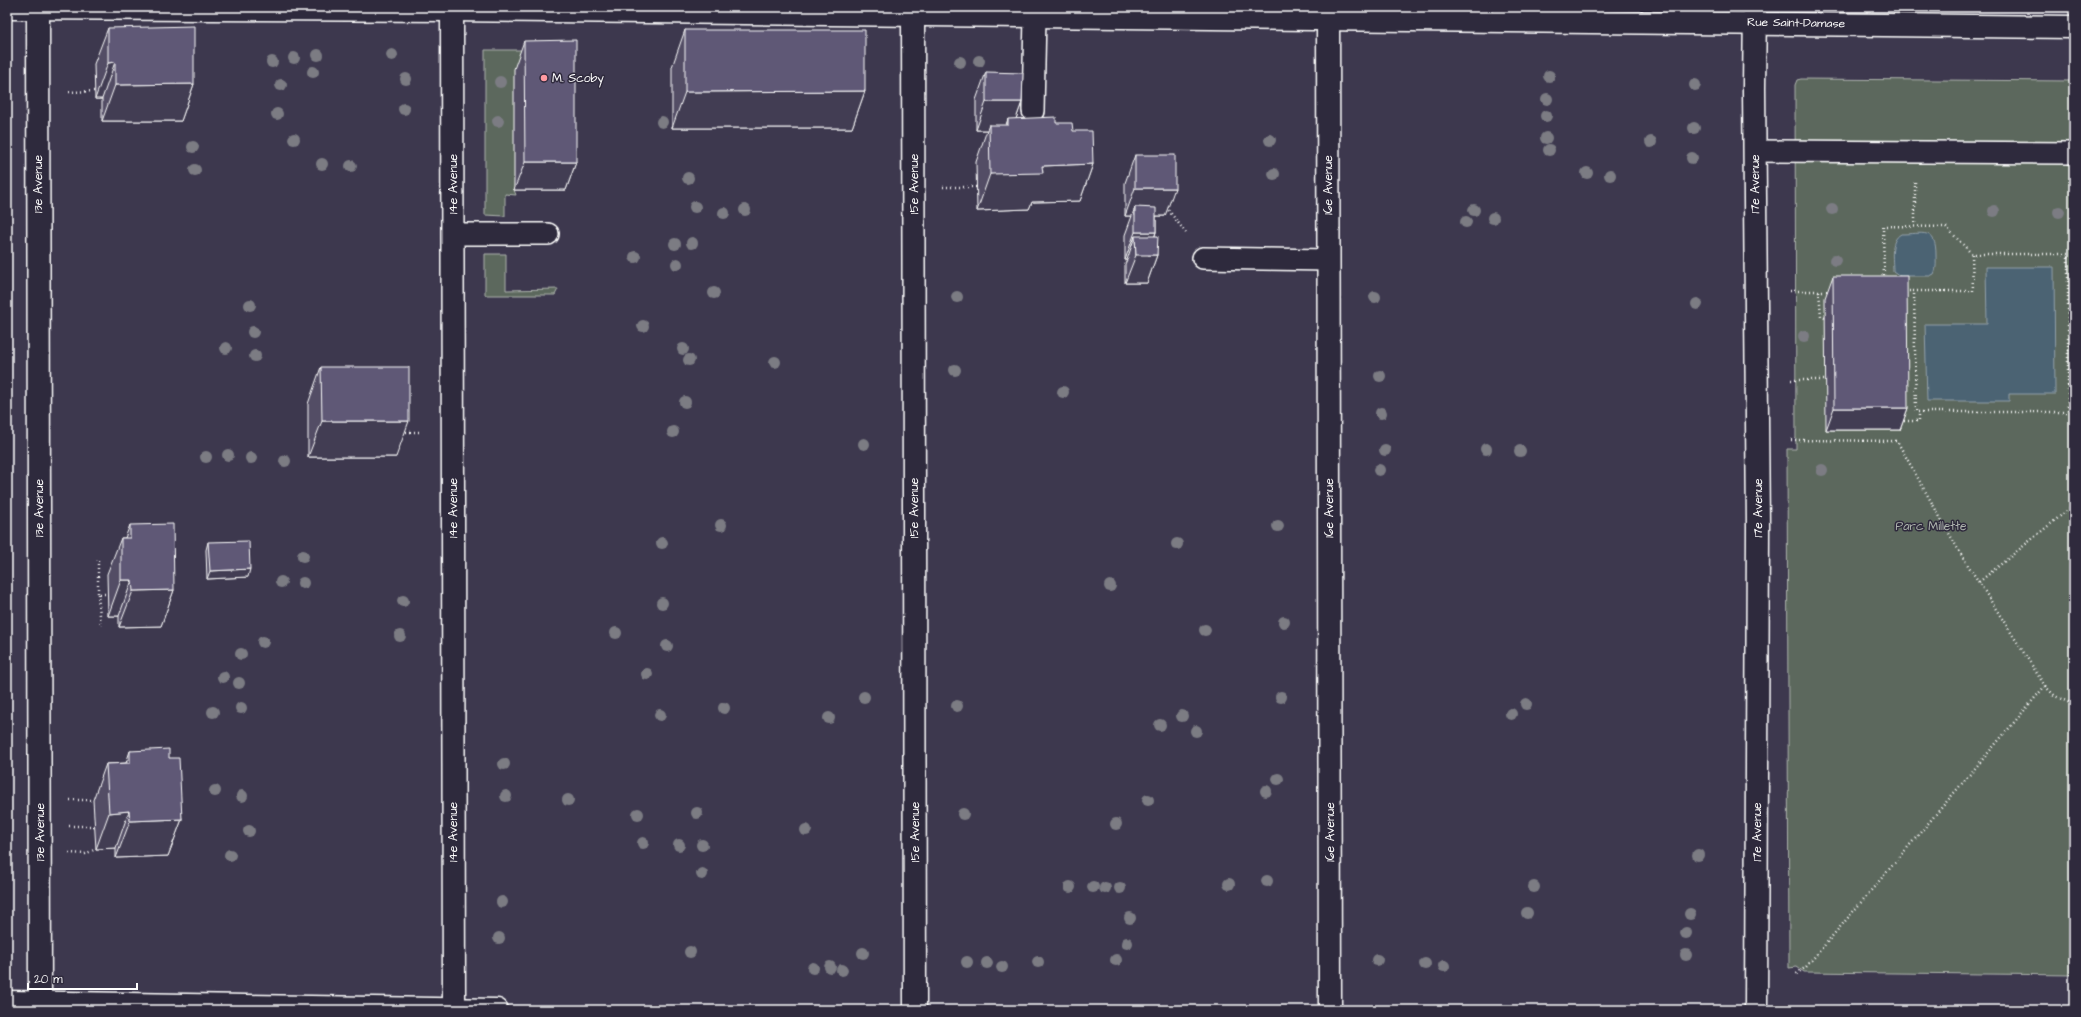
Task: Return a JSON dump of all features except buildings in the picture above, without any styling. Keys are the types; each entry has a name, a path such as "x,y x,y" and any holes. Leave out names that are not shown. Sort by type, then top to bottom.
{"street":[{"name":"Rue Saint-Damase","path":"7,8 913,11 1035,16 1328,13 1755,15 2074,27"},
{"name":"13e Avenue","path":"38,8 40,1007"},
{"name":"14e Avenue","path":"452,9 454,1010"},
{"name":"15e Avenue","path":"913,11 915,1010"},
{"name":"16e Avenue","path":"1328,13 1330,1010"},
{"name":"17e Avenue","path":"1755,15 1758,527 1756,1010"},
{"path":"7,1002 40,1007 497,1010"}],"lane":[{"path":"1033,111 1026,79 1035,16"},
{"path":"1755,151 2074,153"},
{"path":"453,234 548,234"},
{"path":"1203,258 1328,260"}],"path":[{"path":"1915,180 1915,226"},
{"path":"1165,205 1203,258"},
{"path":"1884,284 1883,226 1946,227 1972,254 1973,292 1899,292"},
{"path":"1914,292 1916,412 2068,412 2068,254 1972,254"},
{"path":"1790,291 1834,291"},
{"path":"1819,291 1821,316 1825,317"},
{"path":"1791,380 1826,380"},
{"path":"1900,421 1919,421 1919,412"},
{"path":"396,432 418,432"},
{"path":"1791,440 1897,441 1959,551 2045,686 2055,696 2074,706"},
{"path":"1979,582 2074,505"},
{"path":"98,560 98,594 101,626"},
{"path":"98,594 108,594"},
{"path":"1795,975 1806,967 2045,686"}],"green space":[{"path":"485,50 522,50 514,190 516,195 505,194 505,216 485,215"},
{"name":"Parc Millette","path":"1797,80 2074,81 2074,975 1804,972 1797,967 1789,968 1787,449 1796,449 1795,85"},
{"path":"485,254 506,254 506,290 558,289 555,295 485,295"}],"water":[{"path":"1922,233 1931,236 1934,240 1935,246 1936,269 1934,274 1930,276 1900,276 1893,271 1893,246 1897,237 1901,234"},
{"path":"1986,267 2054,267 2055,394 2009,394 2009,401 1927,401 1925,324 1987,324"}],"place":[{"name":"M. Scoby","path":"544,78"}]}
